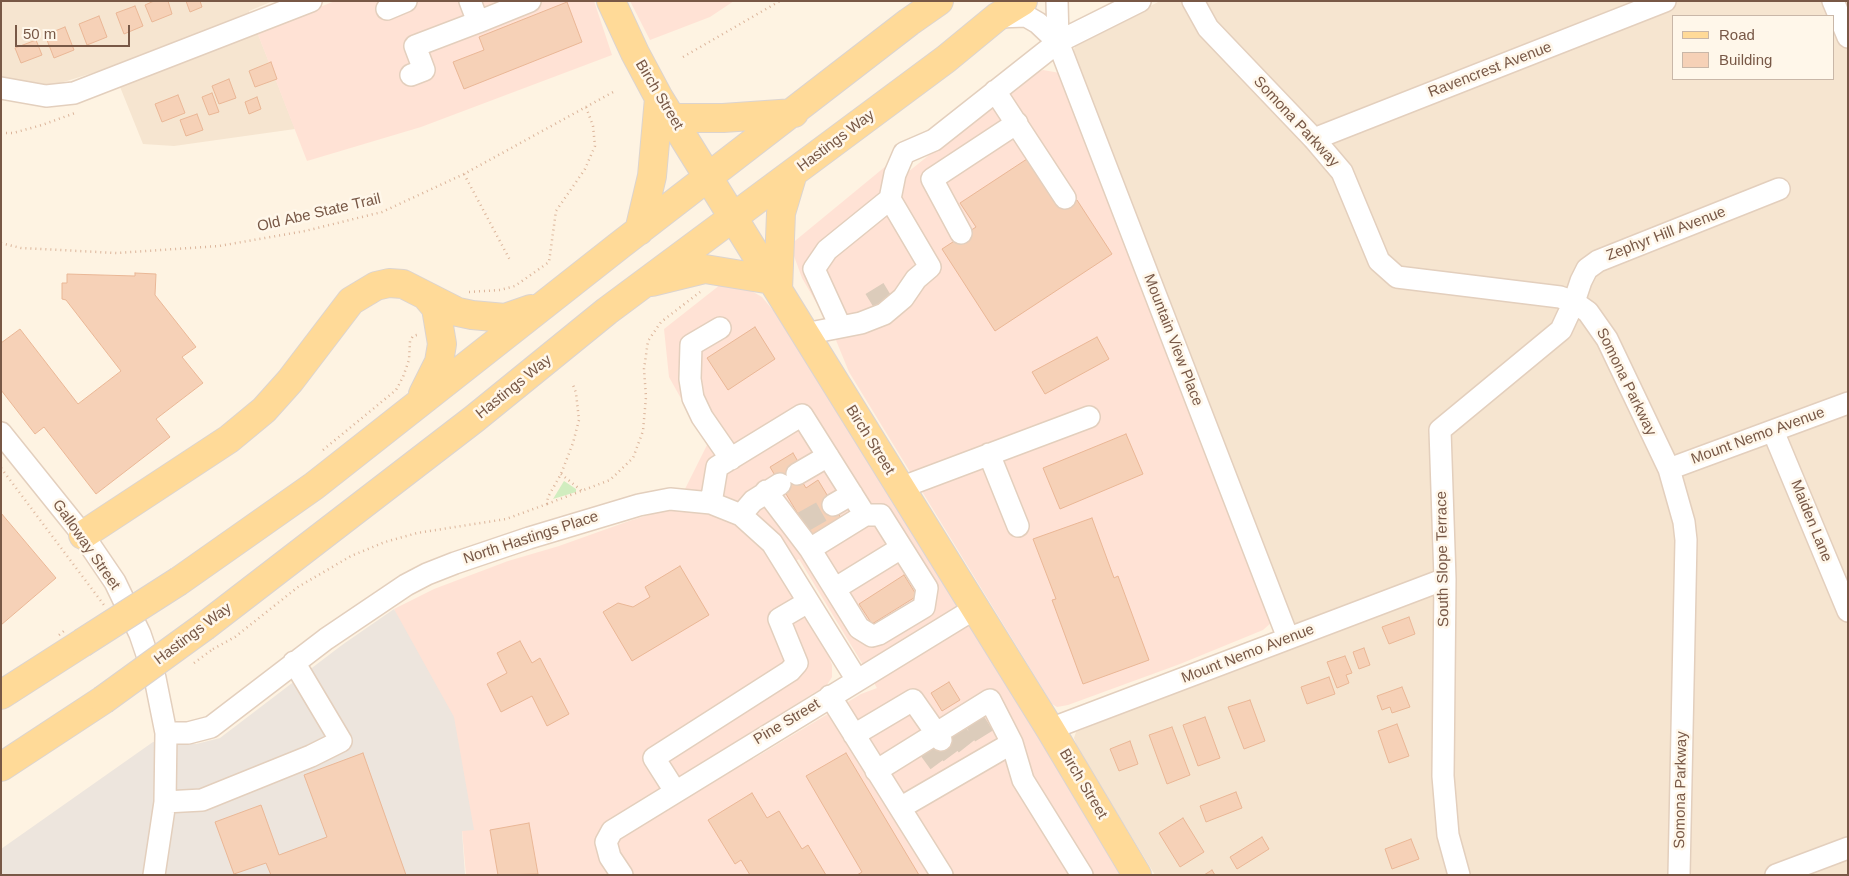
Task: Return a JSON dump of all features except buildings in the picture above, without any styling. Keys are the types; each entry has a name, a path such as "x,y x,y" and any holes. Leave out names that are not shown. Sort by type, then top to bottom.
{"main road":[{"name":"Birch Street","path":"611,1 635,54 666,108 974,609 1050,729 1137,875"},
{"path":"1,694 179,581 314,486 639,231 794,113 909,22 939,1"},
{"name":"Hastings Way","path":"1,767 103,700 209,638 474,419 641,285 794,173 997,17 1023,1"},
{"path":"639,231 666,108 723,118 794,113"},
{"path":"641,285 705,269 775,285 781,213 794,173"},
{"path":"83,535 229,439 264,410 290,381 350,301 376,286 389,283 403,284 426,296 450,321 505,318 548,302"},
{"path":"420,401 439,362 450,321"}],"street":[{"path":"1,88 46,96 74,93 311,1"},
{"path":"470,1 478,22"},
{"path":"411,75 424,70 415,46 530,1"},
{"name":"Mountain View Place","path":"1057,1 1058,42 1288,638"},
{"path":"840,326 814,269 827,250 890,199 895,174 913,150 934,140 1058,42 1140,1"},
{"name":"Somona Parkway","path":"1193,1 1208,28 1314,139 1342,172 1379,261 1397,278 1544,293 1574,302 1588,312 1607,339 1669,469 1680,503 1686,540 1679,875"},
{"name":"Ravencrest Avenue","path":"1314,139 1666,1"},
{"path":"1833,1 1848,37"},
{"name":"Mountain View Place","path":"997,17 1026,16 1038,23 1058,42"},
{"path":"994,91 1065,198"},
{"path":"961,233 932,179 1017,123"},
{"path":"913,150 938,175"},
{"name":"Zephyr Hill Avenue","path":"1574,302 1587,269 1598,261 1779,190"},
{"path":"840,326 880,297 916,279 930,267 890,199"},
{"path":"805,334 861,323 884,314 903,298 916,279"},
{"name":"South Slope Terrace","path":"1459,875 1448,835 1443,776 1445,579 1440,430 1561,330 1574,302"},
{"path":"720,328 691,345 690,379 693,398 702,417 731,459"},
{"name":"Mount Nemo Avenue","path":"1669,469 1848,403"},
{"path":"711,503 717,467 802,415 865,515"},
{"path":"900,488 1089,417"},
{"name":"Maiden Lane","path":"1773,431 1848,611"},
{"name":"Galloway Street","path":"1,433 83,535 115,582 140,634 155,678 166,733 165,802 154,875"},
{"path":"989,454 1018,526"},
{"path":"741,515 781,483 828,456"},
{"path":"781,483 810,549 859,628 872,636 924,607 928,588 881,514 865,515 810,549"},
{"path":"833,505 852,494"},
{"name":"North Hastings Place","path":"166,733 188,733 211,728 294,662 406,585 455,563 639,505 670,499 711,503 741,515 772,543 857,680"},
{"path":"772,543 798,525"},
{"path":"675,791 654,758 790,671 797,663 779,619 804,596 901,548"},
{"name":"Mount Nemo Avenue","path":"1050,729 1445,579"},
{"name":"Pine Street","path":"622,875 610,857 606,842 612,831 974,609"},
{"path":"165,802 202,800 311,756 341,741 294,662"},
{"path":"830,696 942,875"},
{"path":"854,735 913,700 960,745 1023,780 1082,875"},
{"path":"876,771 960,745"},
{"path":"900,808 960,745"},
{"path":"1776,875 1848,848"}],"path":[{"path":"683,57 780,1"},
{"name":"Old Abe State Trail","path":"1,243 21,248 117,253 219,246 305,231 382,212 464,174 615,91"},
{"path":"321,451 396,390 406,369 413,336 450,321 468,293 500,290 515,286 549,262 556,211 585,169 595,146 593,126 586,107"},
{"path":"464,174 511,262"},
{"path":"209,638 235,637 298,587 351,556 386,542 417,533 506,519 610,480 633,458 643,431 646,397 644,362 648,341 661,322 697,295 703,288"},
{"path":"547,504 548,497 561,474 573,443 579,420 578,400 572,382"},
{"path":"1,468 106,607"},
{"path":"561,474 582,491"}],"shaded area":[{"path":"1,1 273,1 249,11 295,129 174,146 143,144 112,67 57,84 42,85 1,77"},
{"path":"335,1 594,1 612,55 421,127 307,161 257,32"},
{"path":"630,1 734,1 710,17 650,40"},
{"path":"1160,1 1848,1 1848,875 1155,875 1078,749 1074,738 1076,732 1300,643 1073,63 1076,44"},
{"path":"1043,70 1060,73 1272,622 1263,630 1180,664 1068,705 1057,707 1052,704 849,372 831,328 802,278 790,245 886,166 889,169 908,172 974,119 1036,73"},
{"path":"725,281 741,285 762,297 787,327 892,501 1124,875 466,875 462,830 473,830 394,609 434,589 508,561 559,546 661,511 674,511 707,445 669,377 664,329","holes":["799,559 877,688 861,694 753,759 740,739 827,685 832,677 832,665 827,651 778,572"]},
{"path":"394,609 454,717 474,830 462,831 465,875 1,875 1,849 153,742 196,744 220,738 342,645"}],"green space":[{"path":"564,481 576,489 576,492 553,499"}],"tunnel":[{"path":"871,303 889,292"},
{"path":"803,522 833,505"},
{"path":"974,720 984,736"},
{"path":"955,731 967,746"},
{"path":"941,740 952,755"},
{"path":"928,748 939,763"}]}
